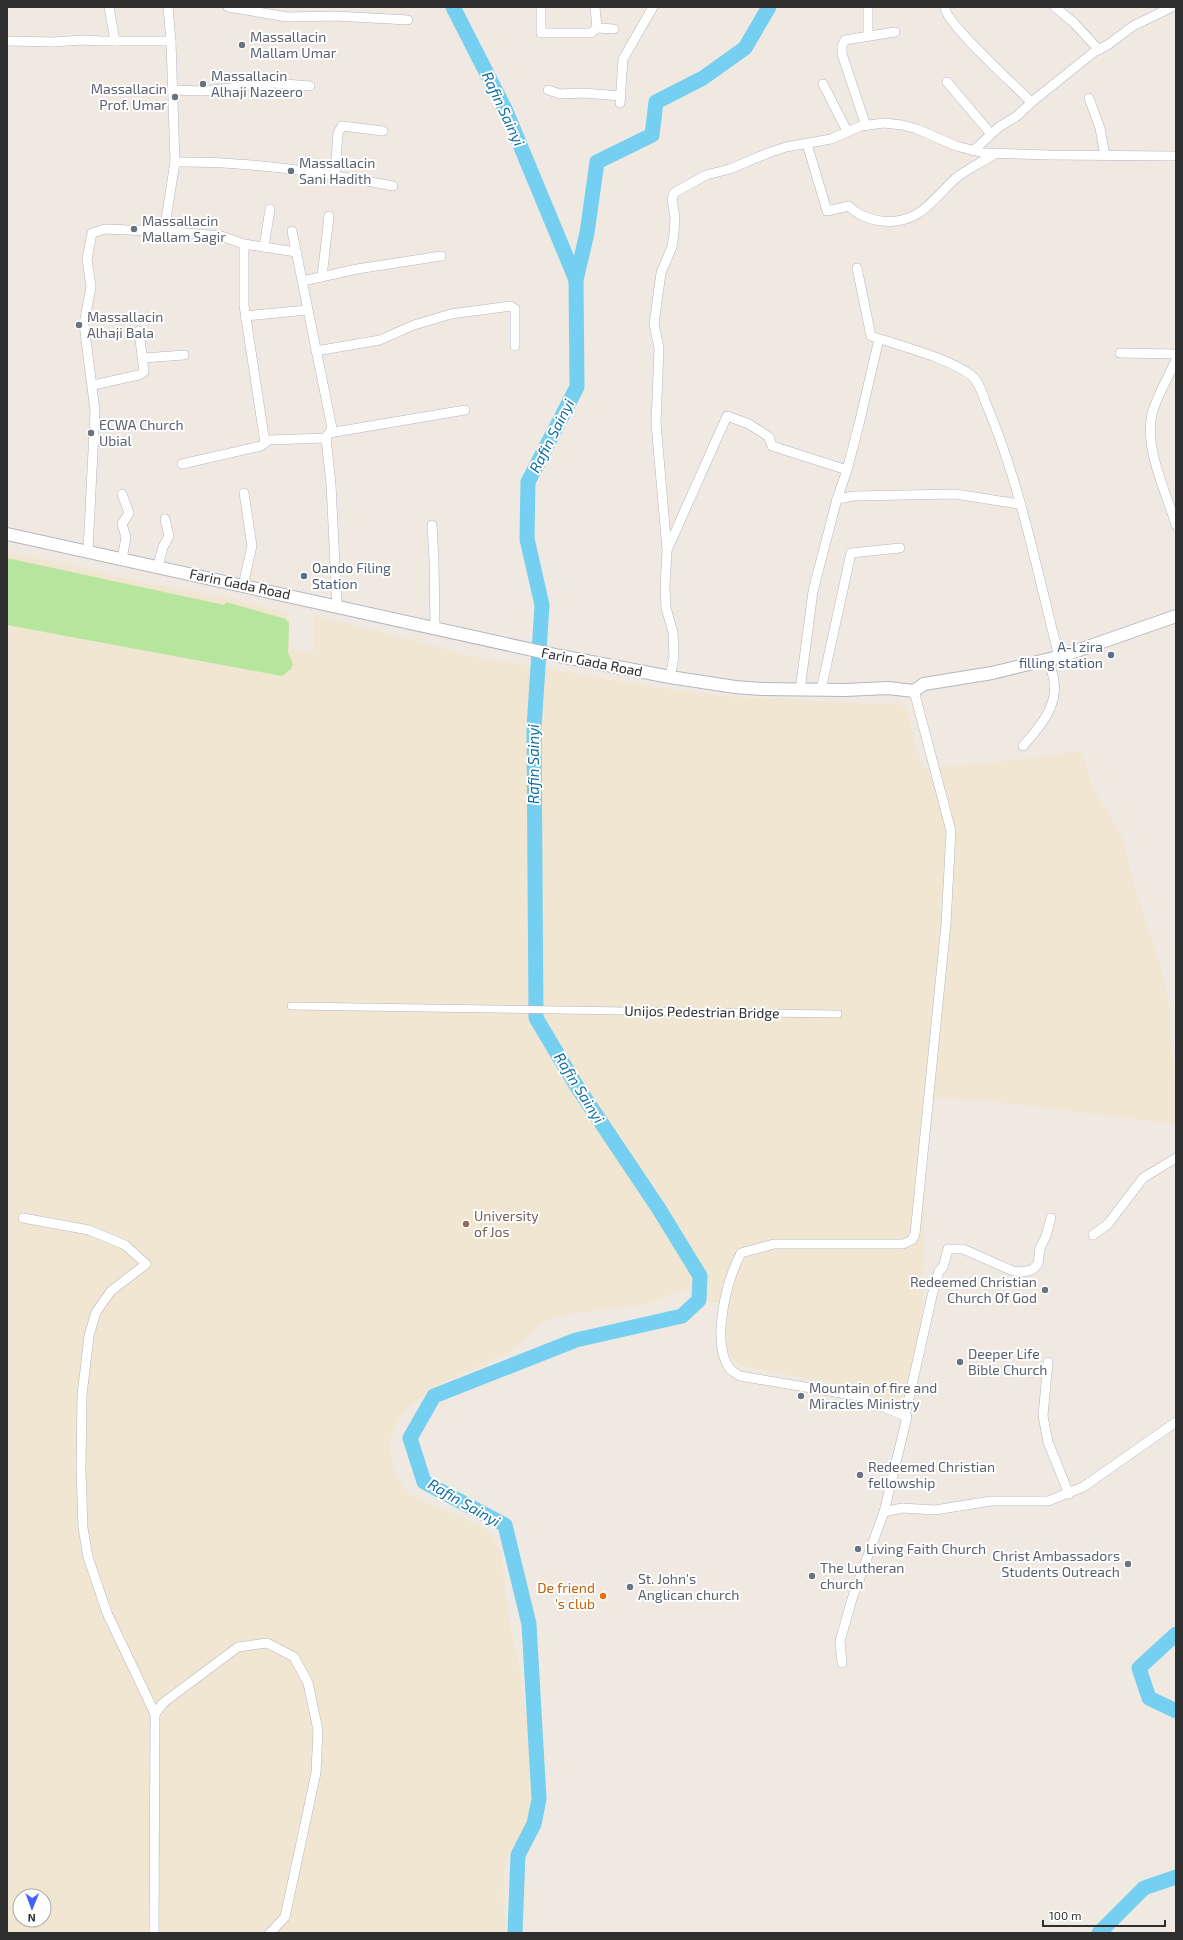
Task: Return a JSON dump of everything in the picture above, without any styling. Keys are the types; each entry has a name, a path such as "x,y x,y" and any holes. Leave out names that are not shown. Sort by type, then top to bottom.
{"main road":[{"name":"Farin Gada Road","path":"7,534 158,566 560,656 670,677 735,687 800,690 888,688 914,691"},
{"path":"914,691 924,684 992,673 1053,658 1176,616"}],"street":[{"path":"109,7 115,41"},
{"path":"164,232 174,162 171,41 168,7"},
{"path":"228,7 287,16 335,16 408,20"},
{"path":"541,7 541,33 591,33 596,28 595,7"},
{"path":"548,90 560,94 583,93 620,100 623,59 653,7"},
{"path":"868,7 868,36"},
{"path":"945,7 947,15 962,34 1031,102"},
{"path":"1055,7 1074,23 1099,50"},
{"path":"973,151 991,134 1017,116 1031,102 1099,50 1132,26 1169,7"},
{"path":"596,28 614,29"},
{"path":"866,126 842,54 842,46 845,40 895,32"},
{"path":"7,41 171,41"},
{"path":"947,82 991,134"},
{"path":"172,90 203,91 273,83 310,86"},
{"path":"823,84 847,131"},
{"path":"1090,98 1100,128 1105,156"},
{"path":"670,677 674,658 673,632 666,608 665,586 667,550 656,423 659,348 654,324 661,272 672,248 675,217 672,196 683,187 706,175 730,169 786,147 807,144 831,138 847,131 884,123 902,124 956,146 973,151 1105,156 1176,156"},
{"path":"335,175 338,133 342,126 383,131"},
{"path":"807,144 827,211 849,206 853,211 872,220 889,222 908,220 918,214 947,189 957,178 996,153"},
{"path":"174,162 211,161 335,175 393,186"},
{"path":"264,247 270,209"},
{"path":"322,277 329,216"},
{"path":"88,551 95,411 93,385 84,324 91,287 87,259 92,233 105,229 221,236 244,244 296,252"},
{"path":"292,231 332,428 328,436 337,606"},
{"path":"244,244 245,316 265,443"},
{"path":"303,281 441,256"},
{"path":"857,268 871,336 947,362 962,369 976,380 998,431 1019,504 1053,658 1054,681 1052,704 1038,729 1023,746"},
{"path":"316,351 380,340 414,325 452,314 511,306 515,309 515,346"},
{"path":"245,316 307,310"},
{"path":"93,385 139,375 144,372 145,369 139,331"},
{"path":"800,690 813,591 837,498 847,470 879,339"},
{"path":"1120,353 1176,354"},
{"path":"143,358 184,355"},
{"path":"1176,360 1157,400 1150,432 1152,450 1176,525"},
{"path":"182,464 261,446 269,440 328,436 464,410"},
{"path":"667,550 727,416 749,424 769,437 772,446 847,470"},
{"path":"243,585 252,546 244,493"},
{"path":"122,494 129,513 122,524 126,532 126,537 122,559"},
{"path":"837,498 854,496 955,494 1019,504"},
{"path":"158,566 163,547 169,536 165,519"},
{"path":"432,525 435,628"},
{"path":"822,690 851,552 900,548"},
{"path":"905,1416 858,1396 740,1376 730,1369 723,1353 721,1319 732,1271 741,1253 774,1244 903,1244 912,1240 915,1234 945,932 951,831 914,691"},
{"name":"Unijos Pedestrian Bridge","path":"291,1006 838,1014"},
{"path":"1093,1235 1108,1224 1143,1178 1176,1158"},
{"path":"23,1218 41,1220 89,1230 125,1245 146,1264 111,1291 96,1312 89,1336 82,1395 82,1470 83,1528 88,1557 107,1613 154,1714 154,1933"},
{"path":"842,1663 840,1641 852,1599 884,1512 907,1417 905,1416 932,1296 939,1271 942,1267 948,1249 963,1249 1013,1271 1022,1272 1032,1270 1038,1264 1040,1248 1046,1236 1051,1218"},
{"path":"1048,1362 1042,1416 1048,1442 1069,1494"},
{"path":"884,1512 902,1508 936,1510 992,1501 1048,1501 1069,1494 1083,1487 1176,1422"},
{"path":"154,1714 163,1703 238,1647 267,1643 294,1657 308,1683 318,1730 316,1773 285,1917 270,1933"}],"shaded area":[{"name":"University of Jos","path":"7,551 157,585 225,597 285,612 289,617 289,650 313,653 314,618 316,616 476,657 665,689 733,697 903,705 906,709 922,767 925,769 1044,757 1076,751 1082,753 1093,788 1122,836 1135,888 1161,968 1169,1003 1170,1037 1176,1090 1176,1124 1033,1106 942,1097 935,1098 926,1157 921,1339 905,1408 900,1411 847,1386 742,1366 734,1361 730,1355 727,1346 725,1315 718,1304 681,1290 648,1304 568,1314 544,1321 512,1350 446,1381 421,1397 402,1414 395,1426 390,1439 390,1451 393,1467 406,1491 416,1498 461,1517 486,1530 493,1537 501,1553 509,1621 521,1675 534,1775 526,1826 507,1856 504,1869 503,1898 506,1933 7,1933"}],"green space":[{"path":"7,558 224,605 226,602 286,619 289,623 288,653 293,664 291,669 282,676 7,625"}],"waterway":[{"name":"Rafin Sainyi","path":"453,7 506,111 576,280 577,387 528,482 527,539 542,605 534,728 536,1018 576,1085 659,1209 700,1276 699,1300 682,1316 576,1340 434,1396 410,1438 424,1482 505,1525 529,1624 539,1799 534,1824 518,1855 515,1933"},
{"path":"576,280 587,233 597,162 652,135 656,102 703,78 745,48 769,7"},
{"path":"1176,1634 1139,1668 1149,1698 1176,1711"},
{"path":"1099,1933 1144,1888 1176,1877"}],"place":[{"name":"Massallacin Mallam Umar","path":"242,45"},
{"name":"Massallacin Alhaji Nazeero","path":"203,84"},
{"name":"Massallacin Prof. Umar","path":"175,97"},
{"name":"Massallacin Sani Hadith","path":"291,171"},
{"name":"Massallacin Mallam Sagir","path":"134,229"},
{"name":"Massallacin Alhaji Bala","path":"79,325"},
{"name":"ECWA Church Ubial","path":"91,433"},
{"name":"Oando Filing Station","path":"304,576"},
{"name":"A-l zira filling station","path":"1111,655"},
{"name":"University of Jos","path":"466,1224"},
{"name":"Redeemed Christian Church Of God","path":"1045,1290"},
{"name":"Deeper Life Bible Church","path":"960,1362"},
{"name":"Mountain of fire and Miracles Ministry","path":"801,1396"},
{"name":"Redeemed Christian fellowship","path":"860,1475"},
{"name":"Living Faith Church","path":"858,1549"},
{"name":"Christ Ambassadors Students Outreach","path":"1128,1564"},
{"name":"The Lutheran church","path":"812,1576"},
{"name":"St. John's Anglican church","path":"630,1587"},
{"name":"De friend 's club","path":"603,1596"}]}
